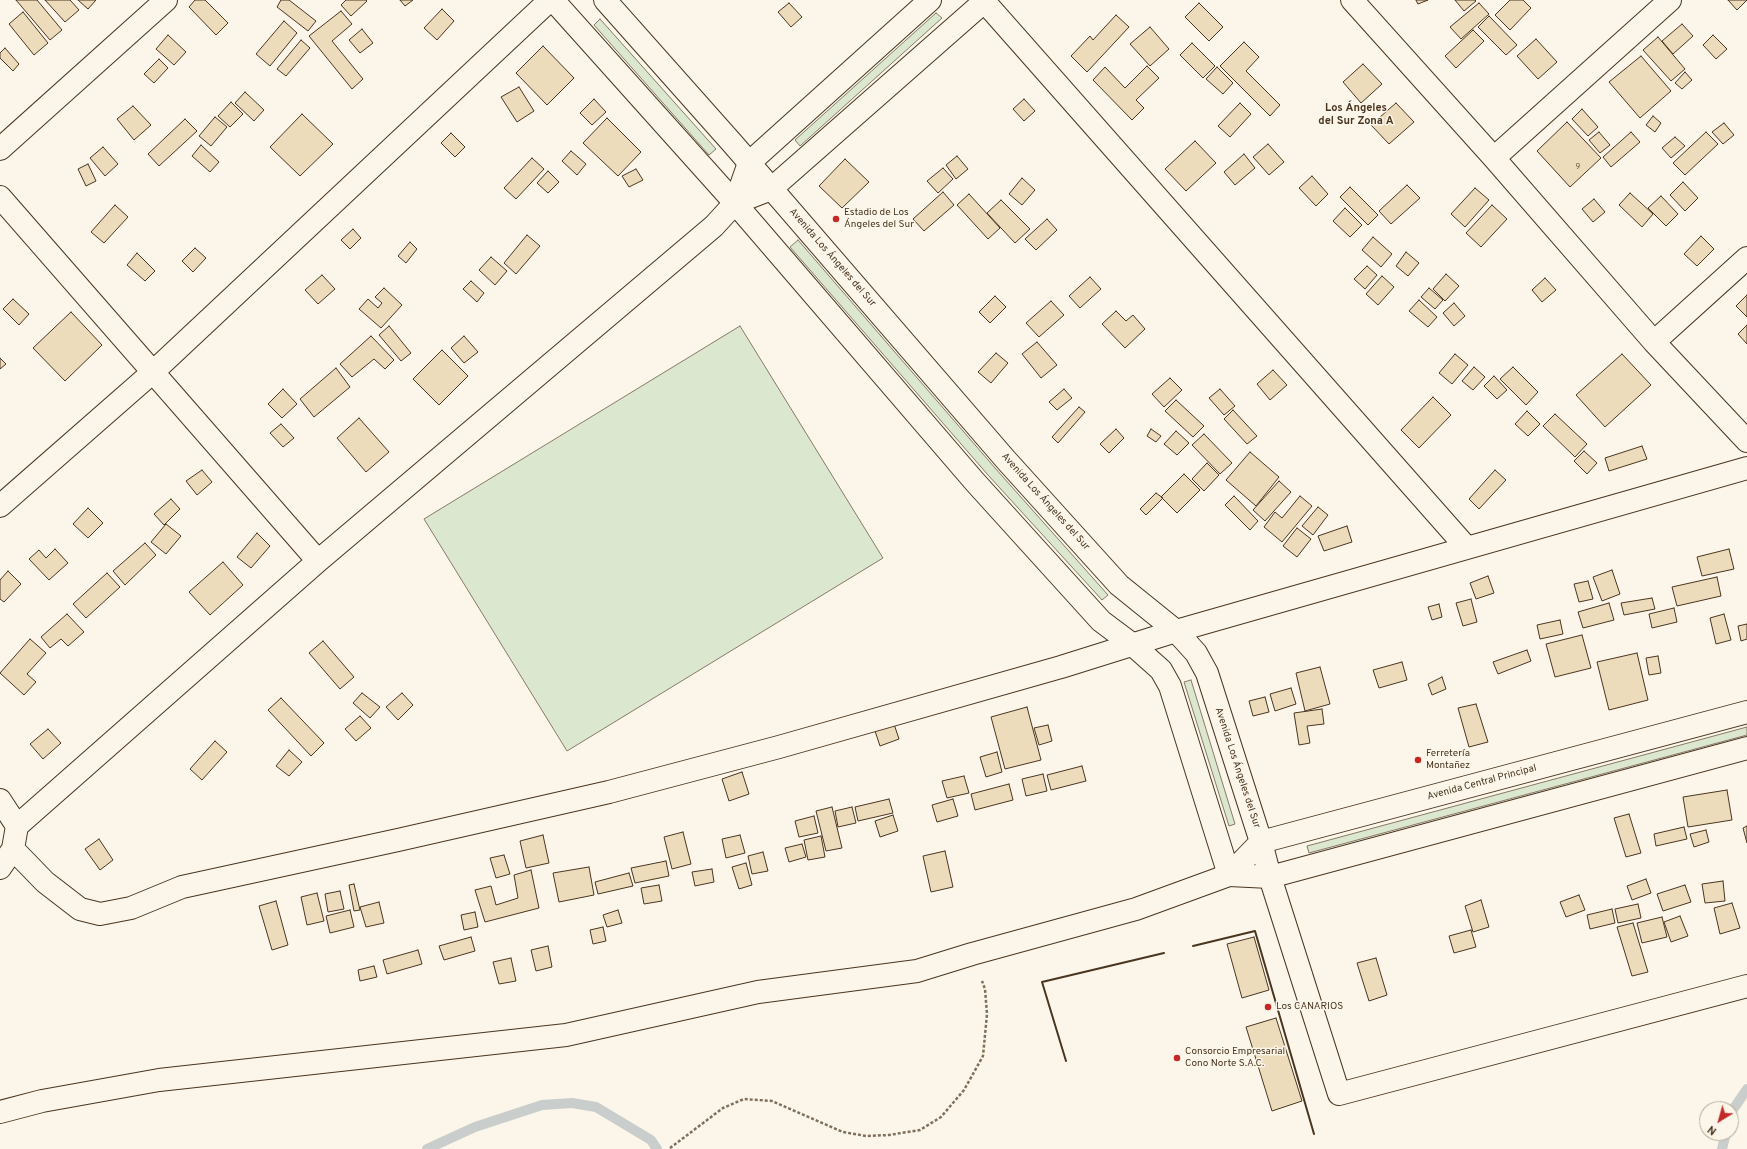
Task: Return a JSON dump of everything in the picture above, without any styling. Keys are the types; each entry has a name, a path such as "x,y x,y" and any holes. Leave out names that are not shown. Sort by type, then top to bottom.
{"street":[{"path":"0,149 166,0"},
{"path":"0,506 154,372 550,0"},
{"path":"554,0 736,203 985,494 1101,622 1133,645 1161,670 1170,686 1229,875"},
{"name":"Avenida Los Ángeles del Sur","path":"605,0 749,163 1006,460 1120,585 1176,631 1196,653 1207,673 1339,1094 1747,986"},
{"path":"736,203 749,163 930,0"},
{"path":"1494,158 1670,0"},
{"path":"0,868 13,849 17,826 318,561 708,231 736,203 771,189 985,1 1467,548"},
{"path":"1356,1 1654,342 1747,441"},
{"path":"0,196 318,561"},
{"path":"1654,342 1747,258"},
{"path":"13,849 45,882 62,897 80,909 100,914 131,908 182,887 398,840 616,790 779,747 1061,668 1176,631 1747,468"},
{"name":"Avenida Central Principal","path":"1261,842 1747,712"},
{"path":"0,1112 42,1101 159,1080 566,1035 758,992 917,971 1136,908 1229,875 1270,877 1747,748"},
{"path":"0,800 17,826"},
{"path":"1229,875 1261,842"}],"path":[{"path":"670,1148 723,1108 744,1100 772,1101 843,1132 866,1136 889,1135 920,1130 941,1116 964,1090 983,1056 987,1014 985,990 972,954"}],"green space":[{"path":"936,13 942,18 800,146 795,140"},
{"path":"600,19 716,149 709,155 594,25"},
{"path":"798,240 995,468 1108,595 1102,600 988,475 790,247"},
{"path":"740,326 883,558 567,751 424,519"},
{"path":"1191,680 1235,824 1229,826 1184,682"},
{"path":"1747,727 1747,735 1309,853 1307,846"}],"building":[{"path":"16,0 37,0 62,30 50,40"},
{"path":"45,0 70,0 79,10 65,22"},
{"path":"78,0 96,0 88,9"},
{"path":"195,0 205,0 228,23 216,35 189,7"},
{"path":"281,0 289,0 316,21 308,31 277,7"},
{"path":"346,0 367,1 351,16 341,5"},
{"path":"400,0 413,0 405,6"},
{"path":"1416,0 1428,0 1418,4"},
{"path":"1455,0 1475,0 1476,1 1464,11"},
{"path":"1510,0 1523,0 1531,8 1510,30 1495,15"},
{"path":"1728,0 1747,0 1737,10"},
{"path":"789,3 802,17 791,27 778,12"},
{"path":"1199,3 1223,27 1209,41 1185,17"},
{"path":"1479,3 1489,14 1461,39 1450,27"},
{"path":"442,9 454,21 437,40 424,28"},
{"path":"341,11 352,24 332,41 363,79 352,89 309,36"},
{"path":"23,12 48,43 34,55 9,24"},
{"path":"1116,15 1129,27 1087,72 1071,56 1090,36 1093,40"},
{"path":"1489,16 1517,45 1506,55 1478,27"},
{"path":"284,21 297,33 270,66 256,54"},
{"path":"1682,24 1693,36 1673,54 1662,41"},
{"path":"1150,27 1169,49 1150,66 1130,44"},
{"path":"362,29 373,43 360,53 349,40"},
{"path":"1473,30 1484,41 1456,68 1445,56"},
{"path":"168,35 186,52 174,65 156,49"},
{"path":"1713,35 1727,49 1716,59 1703,45"},
{"path":"1658,37 1685,69 1671,81 1643,50"},
{"path":"1536,39 1557,62 1538,79 1517,56"},
{"path":"301,40 310,48 286,76 277,69"},
{"path":"1244,42 1259,57 1246,71 1280,105 1270,116 1220,66"},
{"path":"1192,43 1215,66 1203,78 1180,55"},
{"path":"543,46 574,78 547,105 516,73"},
{"path":"5,48 19,64 13,71 0,58 0,53"},
{"path":"1641,56 1671,91 1640,118 1609,82"},
{"path":"159,59 168,68 154,83 144,74"},
{"path":"1363,64 1382,84 1361,103 1343,82"},
{"path":"1147,66 1159,78 1136,100 1144,108 1132,120 1093,80 1105,67 1125,88"},
{"path":"1217,67 1233,83 1223,94 1206,79"},
{"path":"1685,72 1692,80 1682,89 1675,83"},
{"path":"519,87 534,111 517,122 501,97"},
{"path":"245,92 264,110 254,121 235,103"},
{"path":"594,99 606,112 592,125 580,113"},
{"path":"1024,99 1035,111 1024,121 1013,109"},
{"path":"231,102 243,114 230,127 218,116"},
{"path":"1240,103 1251,114 1230,137 1218,126"},
{"path":"1396,103 1414,122 1389,144 1371,125"},
{"path":"133,106 151,125 134,140 117,119"},
{"path":"1582,109 1598,127 1588,136 1572,119"},
{"path":"302,114 333,144 300,176 270,147"},
{"path":"1653,116 1661,123 1655,132 1646,125"},
{"path":"215,117 227,127 211,146 199,136"},
{"path":"607,118 641,152 618,176 583,143"},
{"path":"185,119 197,131 159,166 148,154"},
{"path":"1567,122 1601,158 1570,187 1537,151"},
{"path":"1724,123 1734,135 1723,144 1712,132"},
{"path":"1599,132 1610,145 1600,153 1589,140"},
{"path":"1631,132 1640,142 1611,167 1603,157"},
{"path":"1706,132 1718,144 1685,175 1673,163"},
{"path":"451,133 465,147 455,157 441,143"},
{"path":"1675,137 1685,146 1671,158 1662,148"},
{"path":"1195,141 1216,163 1186,191 1165,169"},
{"path":"1268,144 1284,162 1269,175 1253,157"},
{"path":"201,145 219,162 210,172 192,156"},
{"path":"103,147 118,164 105,176 90,158"},
{"path":"571,151 586,164 577,175 562,161"},
{"path":"1244,154 1255,168 1235,185 1224,172"},
{"path":"957,156 968,169 956,179 946,165"},
{"path":"532,158 544,169 516,199 504,188"},
{"path":"845,159 869,182 842,208 819,186"},
{"path":"88,164 96,181 86,186 78,169"},
{"path":"943,168 953,179 938,193 927,181"},
{"path":"636,169 643,180 629,187 622,176"},
{"path":"548,171 559,182 548,193 537,183"},
{"path":"1312,176 1328,194 1316,206 1299,188"},
{"path":"1022,178 1035,190 1022,205 1009,194"},
{"path":"1683,182 1698,198 1685,211 1670,195"},
{"path":"1407,185 1420,198 1391,224 1379,211"},
{"path":"1350,187 1378,215 1368,225 1340,197"},
{"path":"1475,188 1489,200 1465,227 1451,214"},
{"path":"943,192 954,205 924,231 913,219"},
{"path":"1630,193 1653,214 1642,227 1619,205"},
{"path":"969,194 1000,228 988,239 957,205"},
{"path":"1661,196 1678,214 1666,226 1648,208"},
{"path":"1594,199 1605,212 1593,222 1582,209"},
{"path":"1001,200 1030,229 1015,243 987,213"},
{"path":"115,205 128,217 104,243 91,232"},
{"path":"1492,205 1507,219 1481,247 1466,233"},
{"path":"1345,208 1362,225 1350,237 1333,221"},
{"path":"1047,219 1057,230 1036,250 1025,239"},
{"path":"353,229 361,238 350,249 341,240"},
{"path":"527,235 540,246 516,274 504,263"},
{"path":"1701,236 1714,249 1697,266 1684,254"},
{"path":"1373,237 1392,254 1381,267 1362,250"},
{"path":"410,242 417,249 406,263 398,256"},
{"path":"195,248 206,258 193,272 182,261"},
{"path":"1406,252 1419,263 1408,276 1396,266"},
{"path":"137,253 155,271 145,281 127,265"},
{"path":"491,257 507,271 495,285 479,270"},
{"path":"1367,266 1377,275 1365,289 1354,279"},
{"path":"1446,274 1459,286 1445,301 1433,289"},
{"path":"322,275 335,289 318,304 305,290"},
{"path":"1382,276 1394,287 1378,305 1366,294"},
{"path":"1090,277 1101,289 1080,308 1069,296"},
{"path":"1545,278 1556,290 1542,302 1532,290"},
{"path":"471,281 484,293 477,302 463,289"},
{"path":"384,288 402,305 381,328 359,309 368,299 378,308 382,303 375,297"},
{"path":"1429,288 1443,300 1435,309 1421,297"},
{"path":"1747,295 1747,317 1736,306"},
{"path":"995,296 1006,307 990,323 979,312"},
{"path":"13,299 29,314 19,325 3,309"},
{"path":"1419,300 1437,317 1428,327 1409,311"},
{"path":"1051,301 1064,315 1039,337 1026,323"},
{"path":"1454,303 1465,316 1454,326 1443,313"},
{"path":"1116,311 1126,321 1133,315 1145,329 1125,348 1102,324"},
{"path":"71,312 102,345 65,381 33,348"},
{"path":"1747,325 1747,344 1738,334"},
{"path":"389,326 411,353 401,361 379,335"},
{"path":"371,336 394,360 385,369 374,359 352,377 340,364"},
{"path":"464,336 478,352 464,363 451,348"},
{"path":"1037,342 1057,365 1041,378 1022,354"},
{"path":"442,350 468,376 439,405 413,379"},
{"path":"996,353 1008,363 991,383 978,372"},
{"path":"1455,354 1468,365 1452,384 1439,373"},
{"path":"1622,354 1651,385 1605,427 1576,395"},
{"path":"0,358 6,364 0,369"},
{"path":"1474,367 1485,377 1473,390 1462,381"},
{"path":"1513,367 1538,392 1526,405 1500,379"},
{"path":"336,368 350,387 314,417 300,399"},
{"path":"1273,370 1287,385 1270,400 1257,384"},
{"path":"1494,376 1507,390 1497,399 1484,386"},
{"path":"1170,378 1182,390 1164,407 1152,394"},
{"path":"283,389 297,404 282,418 268,404"},
{"path":"1064,389 1072,398 1057,410 1049,402"},
{"path":"1220,389 1235,406 1224,415 1209,398"},
{"path":"1433,397 1451,415 1419,448 1401,430"},
{"path":"1176,400 1204,426 1193,437 1165,411"},
{"path":"1079,407 1085,412 1058,443 1052,437"},
{"path":"1233,410 1257,436 1247,444 1224,419"},
{"path":"1527,411 1540,424 1528,436 1515,424"},
{"path":"1555,414 1587,444 1575,457 1543,426"},
{"path":"359,418 389,452 366,472 337,438"},
{"path":"281,424 294,438 283,447 270,433"},
{"path":"1116,429 1124,438 1109,453 1100,444"},
{"path":"1151,429 1161,436 1156,442 1147,436"},
{"path":"1176,431 1189,443 1177,455 1164,444"},
{"path":"1204,434 1232,463 1220,474 1192,445"},
{"path":"1642,446 1647,459 1609,471 1605,458"},
{"path":"1584,451 1597,463 1587,474 1574,461"},
{"path":"1250,452 1279,477 1256,506 1226,480"},
{"path":"1207,463 1219,475 1204,491 1192,479"},
{"path":"202,470 212,482 197,495 186,481"},
{"path":"1495,470 1506,480 1479,509 1469,499"},
{"path":"1184,474 1200,490 1177,513 1161,497"},
{"path":"1279,481 1291,492 1265,521 1253,510"},
{"path":"1156,493 1163,498 1146,515 1140,509"},
{"path":"1234,496 1258,521 1250,530 1225,505"},
{"path":"1300,496 1312,506 1282,542 1264,527 1275,512 1282,518"},
{"path":"171,499 180,509 164,525 154,514"},
{"path":"1318,507 1328,515 1313,535 1302,526"},
{"path":"88,508 103,523 88,538 73,524"},
{"path":"166,524 181,536 166,554 151,542"},
{"path":"1347,526 1352,542 1324,551 1318,536"},
{"path":"1297,528 1311,539 1297,557 1283,546"},
{"path":"257,533 270,546 251,568 237,557"},
{"path":"145,543 156,555 125,585 113,571"},
{"path":"55,549 68,563 49,580 29,559 39,550 46,558"},
{"path":"1729,549 1734,569 1702,576 1697,557"},
{"path":"223,562 243,585 210,615 189,592"},
{"path":"1612,570 1620,594 1602,601 1593,577"},
{"path":"8,571 21,584 4,602 0,599 0,580"},
{"path":"107,573 120,587 86,618 73,604"},
{"path":"1488,576 1494,593 1476,599 1470,583"},
{"path":"1717,577 1721,596 1677,606 1672,587"},
{"path":"1588,581 1593,599 1579,602 1574,584"},
{"path":"1652,598 1655,609 1624,615 1621,603"},
{"path":"1471,599 1477,622 1463,626 1456,603"},
{"path":"1609,603 1614,620 1583,628 1578,612"},
{"path":"1439,604 1442,617 1432,620 1428,607"},
{"path":"1674,608 1677,622 1652,628 1649,614"},
{"path":"67,614 84,632 68,646 61,639 50,648 41,637"},
{"path":"1724,614 1731,640 1716,644 1710,618"},
{"path":"1560,620 1563,634 1540,639 1537,625"},
{"path":"1747,624 1747,639 1741,641 1738,626"},
{"path":"1582,635 1591,668 1555,677 1546,644"},
{"path":"30,639 46,653 27,674 36,682 24,695 0,673"},
{"path":"323,641 354,677 340,689 309,653"},
{"path":"1527,650 1531,661 1498,674 1493,662"},
{"path":"1637,653 1648,700 1609,710 1597,662"},
{"path":"1658,656 1661,673 1649,675 1646,658"},
{"path":"1402,662 1407,680 1379,688 1373,670"},
{"path":"1320,667 1330,704 1305,711 1296,673"},
{"path":"1442,677 1446,689 1432,695 1428,684"},
{"path":"1291,688 1296,704 1275,711 1270,694"},
{"path":"362,693 380,707 370,718 353,703"},
{"path":"402,693 413,705 398,720 386,707"},
{"path":"1265,697 1269,712 1253,716 1249,701"},
{"path":"281,698 324,743 311,756 268,710"},
{"path":"1476,704 1488,742 1469,747 1458,708"},
{"path":"1027,707 1041,760 1005,769 991,717"},
{"path":"1322,709 1324,724 1307,726 1310,743 1299,745 1294,713"},
{"path":"360,716 371,728 356,741 345,729"},
{"path":"894,724 899,739 880,746 875,731"},
{"path":"1048,725 1052,741 1039,745 1034,728"},
{"path":"48,729 61,743 43,759 30,744"},
{"path":"215,741 227,752 202,780 190,769"},
{"path":"289,750 302,762 289,776 276,766"},
{"path":"997,752 1002,772 986,777 980,757"},
{"path":"1082,766 1086,781 1051,790 1047,775"},
{"path":"742,772 749,794 729,801 722,779"},
{"path":"1043,774 1047,791 1026,796 1022,779"},
{"path":"964,776 969,793 947,798 942,781"},
{"path":"1009,784 1013,800 975,810 971,794"},
{"path":"1727,790 1732,820 1688,827 1683,797"},
{"path":"889,799 893,813 858,821 855,807"},
{"path":"953,799 958,816 937,822 932,805"},
{"path":"832,807 842,848 826,851 816,811"},
{"path":"852,807 856,823 838,827 835,811"},
{"path":"1629,814 1641,853 1626,857 1614,818"},
{"path":"893,815 898,831 880,837 875,821"},
{"path":"814,816 818,833 799,837 795,821"},
{"path":"1747,826 1747,843 1743,828"},
{"path":"1684,827 1687,839 1656,846 1654,834"},
{"path":"1706,830 1709,842 1694,847 1690,834"},
{"path":"683,832 691,864 672,869 664,837"},
{"path":"543,835 549,863 526,868 520,841"},
{"path":"740,835 745,853 726,858 722,839"},
{"path":"821,836 825,857 808,860 804,840"},
{"path":"99,839 113,860 100,870 85,849"},
{"path":"802,844 806,857 789,862 785,848"},
{"path":"945,851 953,887 931,892 923,856"},
{"path":"763,852 768,871 752,874 748,856"},
{"path":"504,855 510,874 496,878 490,858"},
{"path":"666,861 669,876 635,883 631,868"},
{"path":"746,863 752,885 739,889 732,867"},
{"path":"589,867 594,895 559,902 553,873"},
{"path":"712,869 714,882 695,886 692,872"},
{"path":"531,870 539,908 485,922 475,890 491,886 496,905 518,898 514,875"},
{"path":"629,873 633,886 598,894 595,882"},
{"path":"1646,879 1651,893 1632,900 1627,886"},
{"path":"1723,881 1725,901 1705,903 1702,884"},
{"path":"354,884 360,910 354,911 349,885"},
{"path":"659,885 662,901 644,904 641,888"},
{"path":"1685,885 1691,902 1663,911 1657,894"},
{"path":"340,891 344,909 328,912 325,894"},
{"path":"317,893 324,921 307,925 301,897"},
{"path":"1579,895 1585,910 1566,917 1560,902"},
{"path":"1481,900 1489,927 1473,932 1465,906"},
{"path":"276,901 288,945 272,950 259,906"},
{"path":"379,902 384,923 366,927 360,907"},
{"path":"1732,903 1740,928 1720,934 1714,908"},
{"path":"1638,904 1641,918 1618,923 1615,909"},
{"path":"1612,909 1615,923 1590,929 1587,915"},
{"path":"350,910 354,927 330,933 326,916"},
{"path":"618,910 622,923 607,927 603,915"},
{"path":"475,912 478,927 464,930 461,915"},
{"path":"1680,916 1688,936 1671,942 1664,922"},
{"path":"1662,917 1667,937 1642,943 1637,923"},
{"path":"1633,923 1648,972 1632,976 1617,927"},
{"path":"603,927 606,941 593,944 590,930"},
{"path":"1471,930 1476,947 1454,953 1449,936"},
{"path":"471,937 475,951 444,960 439,946"},
{"path":"1254,937 1269,990 1242,998 1227,944"},
{"path":"548,946 552,967 536,971 531,950"},
{"path":"418,950 422,964 387,974 383,960"},
{"path":"511,958 516,981 499,984 493,962"},
{"path":"1376,958 1387,995 1369,1001 1357,963"},
{"path":"374,966 377,977 360,981 358,970"},
{"path":"1276,1018 1302,1101 1272,1111 1246,1027"}],"waterway":[{"path":"1739,1101 1747,1089"},
{"path":"427,1149 475,1127 542,1105 572,1103 596,1107 651,1140 657,1149"},
{"path":"1722,1149 1724,1141"}],"wall":[{"path":"1193,946 1255,931 1314,1134"},
{"path":"1066,1061 1042,982 1164,953"}],"place":[{"name":"Estadio de Los Ángeles del Sur","path":"836,219"},
{"name":"Ferretería Montañez","path":"1418,760"},
{"name":"Los CANARIOS","path":"1268,1007"},
{"name":"Consorcio Empresarial Cono Norte S.A.C.","path":"1177,1058"}],"district":[{"name":"Los Ángeles del Sur Zona A","path":"1356,115"}]}
